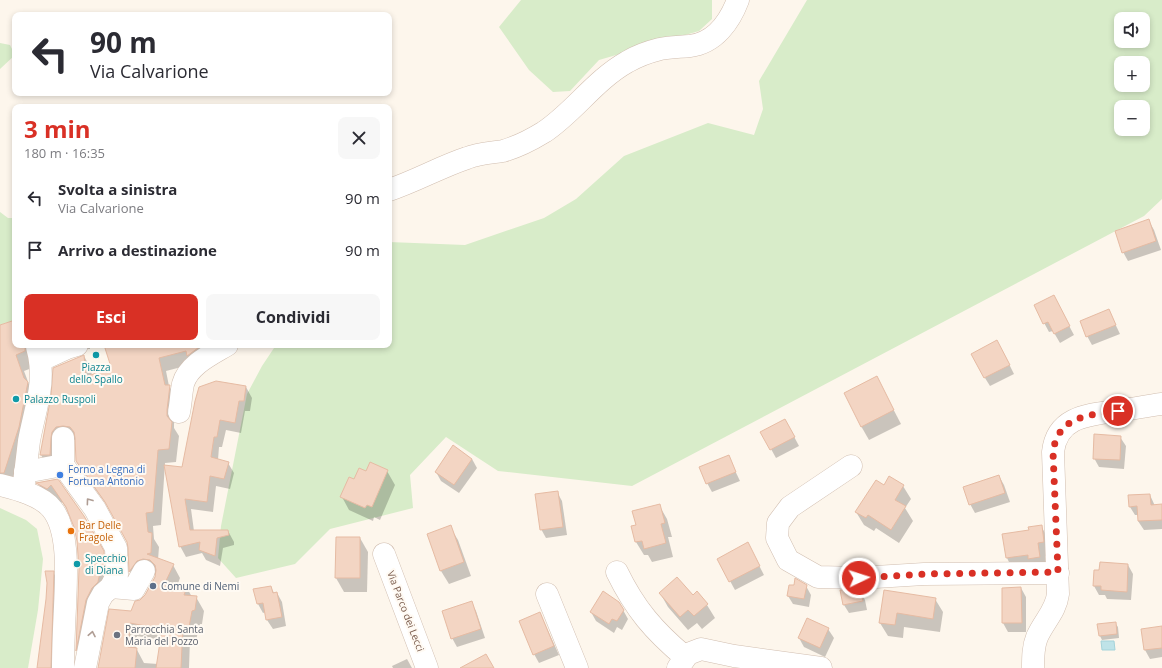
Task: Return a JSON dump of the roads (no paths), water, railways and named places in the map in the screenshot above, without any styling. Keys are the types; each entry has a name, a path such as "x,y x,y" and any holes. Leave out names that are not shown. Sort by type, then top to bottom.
{"street":[{"path":"392,189 465,158 510,148 532,139 564,117 596,85 611,72 626,63 648,52 665,48 696,45 710,39 727,22 738,0"},
{"path":"24,482 42,376 39,353 68,348"},
{"path":"179,412 183,383 188,375 197,365 222,348"},
{"path":"1033,668 1035,643 1043,625 1053,611 1057,601 1058,572 1053,452 1058,435 1073,420 1088,415 1162,404"},
{"path":"63,438 63,465 95,509 116,548 110,587 98,603 85,668"},
{"path":"0,485 24,482 63,465"},
{"path":"851,466 790,507 778,523 777,538 788,560 818,577 859,578 924,574 1058,572"},
{"path":"24,482 52,508 58,519 63,537 66,562 63,668"},
{"name":"Via Parco dei Lecci","path":"384,554 428,668"},
{"path":"110,587 134,589 144,571"},
{"path":"617,572 627,592 640,612 682,663 695,650 705,649 734,656 821,668"},
{"path":"547,594 577,668"}],"water":[{"path":"1101,641 1114,641 1115,650 1102,650"}],"place":[{"name":"Piazza dello Spallo","path":"96,355"},
{"name":"Palazzo Ruspoli","path":"16,399"},
{"name":"Forno a Legna di Fortuna Antonio","path":"60,475"},
{"name":"Bar Delle Fragole","path":"71,531"},
{"name":"Specchio di Diana","path":"77,564"},
{"name":"Comune di Nemi","path":"153,586"},
{"name":"Parrocchia Santa Maria del Pozzo","path":"117,635"}]}
